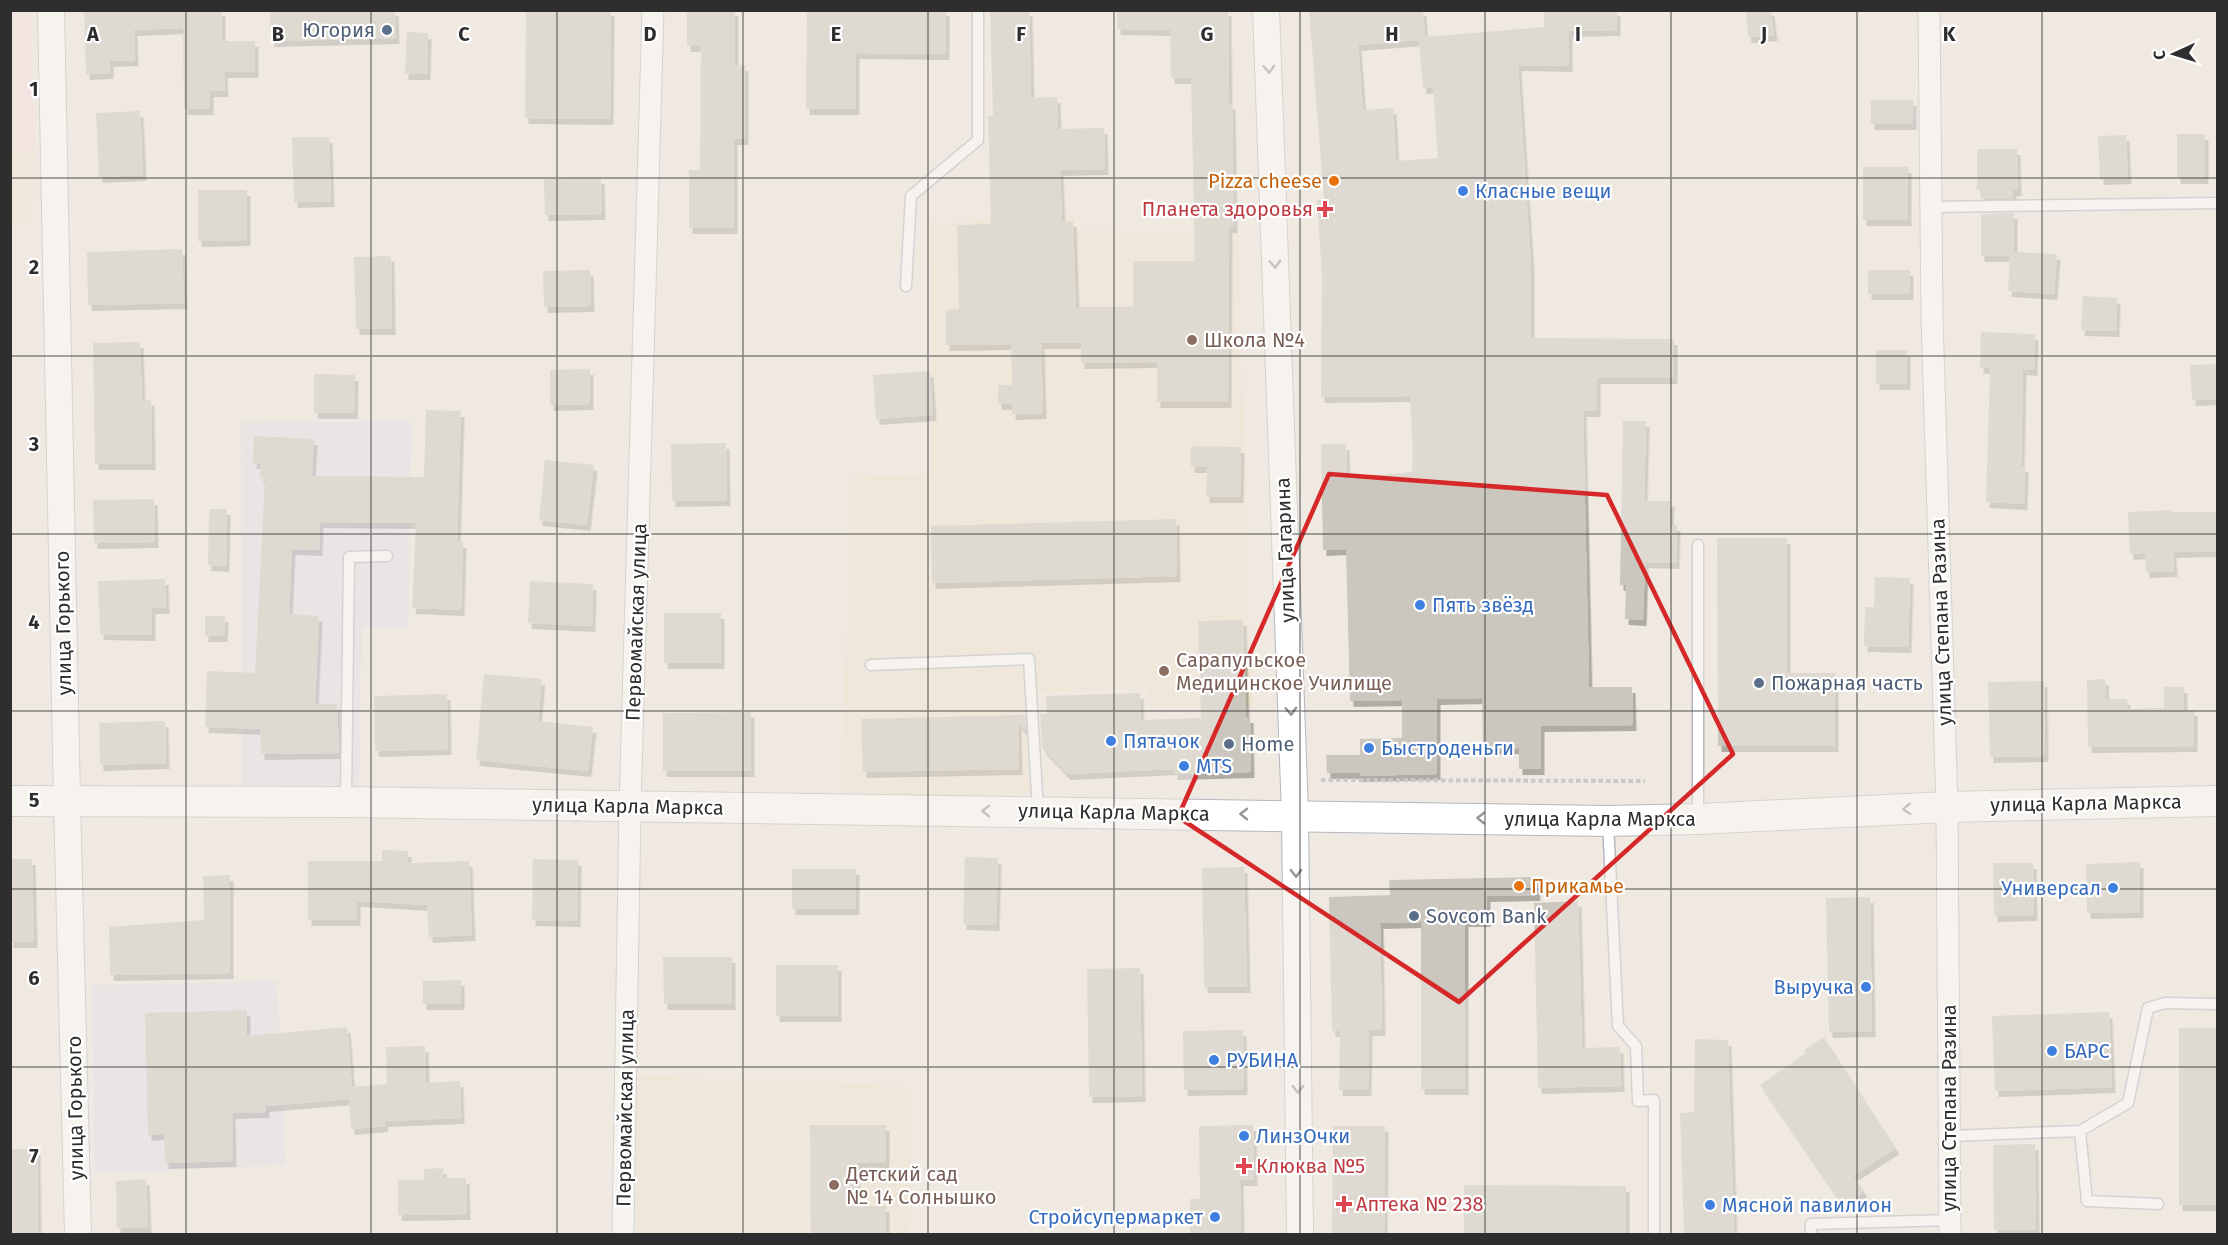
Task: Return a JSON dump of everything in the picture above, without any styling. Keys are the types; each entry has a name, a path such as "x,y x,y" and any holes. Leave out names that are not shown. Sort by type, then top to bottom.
{"main road":[{"name":"улица Карла Маркса","path":"10,801 346,802 1608,821 1947,807 2217,801"}],"street":[{"name":"улица Горького","path":"51,10 78,1234"},
{"name":"Первомайская улица","path":"623,1234 630,806 653,10"},
{"name":"улица Гагарина","path":"1266,10 1295,815 1300,1234"},
{"name":"улица Степана Разина","path":"1929,10 1932,317 1947,807 1950,1227"}],"lane":[{"path":"906,286 911,196 978,140 978,10"},
{"path":"1931,207 2217,203"},
{"path":"1698,545 1698,819"},
{"path":"346,802 349,557 387,556"},
{"path":"871,665 1029,659 1038,812"},
{"path":"1608,821 1618,1026 1636,1046 1638,1101 1654,1100 1654,1234"},
{"path":"1949,1136 2080,1131 2128,1103 2148,1008 2165,1003 2217,1004"},
{"path":"2080,1131 2087,1201 2158,1204"},
{"path":"1811,1234 1811,1224 1950,1227"}],"path":[{"path":"1321,780 1645,781"}],"highlighted area":[{"path":"1329,474 1607,495 1733,754 1459,1002 1178,817"}],"shaded area":[{"path":"10,11 30,11 35,150 11,150"},
{"path":"10,150 35,150 34,226 11,226"},
{"path":"1075,215 1077,229 1238,232 1253,706 1150,707 1148,688 1038,693 1043,793 841,795 850,477 930,475 932,361 929,223"},
{"path":"411,421 409,628 362,626 359,787 242,787 241,422"},
{"path":"277,981 286,1165 94,1174 93,985"},
{"path":"637,1075 914,1086 909,1234 636,1234"}],"building":[{"path":"84,10 222,10 222,41 255,41 255,72 224,72 225,91 210,91 210,109 184,109 183,28 134,30 135,60 110,61 110,73 86,74"},
{"path":"270,10 395,10 396,38 271,41"},
{"path":"526,10 611,10 610,119 525,118"},
{"path":"687,10 735,10 735,65 745,65 745,139 734,139 734,228 689,228 689,170 700,170 701,46 687,46"},
{"path":"807,10 946,10 946,54 856,53 856,109 806,109"},
{"path":"990,10 1029,10 1031,98 1057,97 1058,129 1104,128 1105,169 1060,170 1062,221 1073,221 1076,307 1133,307 1133,261 1195,261 1191,78 1171,78 1170,30 1117,29 1117,10 1228,10 1234,227 1229,227 1228,402 1157,402 1157,362 1081,363 1081,343 1041,343 1043,413 1012,414 1012,404 998,404 998,385 1012,385 1011,344 946,345 946,310 959,309 957,225 991,224 988,116 993,116"},
{"path":"1309,10 1423,10 1425,37 1544,27 1544,11 1617,10 1617,30 1569,31 1569,66 1518,65 1531,267 1531,338 1674,339 1674,378 1597,378 1597,411 1583,411 1589,687 1632,687 1633,725 1541,726 1541,769 1519,769 1519,748 1483,749 1482,698 1437,699 1437,774 1360,776 1360,773 1327,773 1326,755 1360,755 1360,739 1402,738 1402,700 1350,701 1346,549 1323,550 1321,444 1346,444 1347,478 1412,472 1413,455 1410,396 1321,397 1322,276 1317,200 1324,200","holes":["1419,40 1423,88 1433,88 1438,158 1396,161 1393,108 1363,110 1358,45"]},
{"path":"1746,10 1771,10 1774,35 1748,37"},
{"path":"407,32 428,33 427,74 405,74"},
{"path":"1871,100 1913,100 1913,124 1871,124"},
{"path":"140,111 143,175 99,177 96,113"},
{"path":"2177,134 2205,134 2205,178 2177,178"},
{"path":"2126,135 2128,178 2100,179 2098,136"},
{"path":"292,137 329,137 331,201 294,202"},
{"path":"1977,149 2017,149 2018,190 2013,190 2013,198 1981,199 1981,190 1977,190"},
{"path":"1863,167 1908,167 1908,220 1863,220"},
{"path":"601,178 602,214 545,215 544,179"},
{"path":"198,190 247,190 247,240 198,241"},
{"path":"2014,213 2014,252 2057,254 2054,294 2008,291 2010,256 1981,256 1981,214"},
{"path":"182,249 184,303 88,305 87,252"},
{"path":"391,256 392,329 356,329 354,257"},
{"path":"590,270 591,306 544,307 543,271"},
{"path":"1868,270 1910,270 1910,294 1868,294"},
{"path":"2083,296 2117,298 2116,331 2081,330"},
{"path":"1981,332 2035,334 2034,370 2023,369 2021,466 2025,466 2024,504 1986,502 1990,368 1980,368"},
{"path":"140,342 142,400 151,400 152,464 95,464 93,343"},
{"path":"1876,350 1907,350 1907,384 1876,384"},
{"path":"2217,364 2217,399 2192,400 2190,365"},
{"path":"590,369 590,404 550,405 550,370"},
{"path":"930,371 933,415 876,419 873,375"},
{"path":"314,374 355,375 354,413 314,413"},
{"path":"426,410 461,411 457,542 463,542 461,610 412,608 416,523 320,522 319,550 292,549 289,614 319,616 315,704 337,704 339,753 261,754 260,729 205,727 207,671 255,673 265,479 260,478 260,463 253,463 254,436 314,439 312,476 424,477"},
{"path":"1623,421 1646,421 1644,501 1671,501 1670,525 1677,525 1676,563 1645,562 1643,620 1625,619 1626,585 1620,585"},
{"path":"726,443 727,500 672,501 671,444"},
{"path":"1191,446 1241,447 1240,497 1206,497 1207,467 1191,467"},
{"path":"545,460 594,465 587,525 539,520"},
{"path":"154,499 155,542 94,543 93,500"},
{"path":"209,509 227,509 226,566 208,565"},
{"path":"2171,510 2171,512 2217,512 2217,551 2173,552 2174,571 2146,572 2145,553 2130,554 2128,512"},
{"path":"1176,519 1177,576 932,583 931,526"},
{"path":"1717,538 1787,538 1787,673 1835,673 1835,746 1718,746"},
{"path":"1875,577 1910,578 1908,647 1864,646 1865,607 1874,607"},
{"path":"165,579 166,608 152,608 152,635 100,634 98,581"},
{"path":"530,581 593,584 592,626 528,623"},
{"path":"664,613 721,613 721,663 664,663"},
{"path":"205,616 225,616 224,636 205,636"},
{"path":"1243,620 1246,717 1250,717 1251,772 1174,774 1174,769 1067,774 1042,748 1040,714 1047,714 1046,696 1140,693 1141,720 1201,718 1198,621"},
{"path":"484,674 542,679 538,721 593,727 588,771 476,760"},
{"path":"2105,679 2106,699 2127,699 2128,709 2164,708 2164,687 2184,687 2184,710 2194,710 2194,746 2088,747 2087,680"},
{"path":"2044,681 2045,756 1990,757 1988,682"},
{"path":"447,694 448,749 375,751 374,696"},
{"path":"751,712 751,771 663,771 663,713"},
{"path":"1025,715 1026,732 1018,724 1019,769 863,772 861,719"},
{"path":"165,721 166,763 100,765 99,723"},
{"path":"382,850 408,851 408,863 469,861 472,935 429,937 427,905 357,901 357,920 308,920 308,861 382,861"},
{"path":"965,857 998,858 996,925 963,924"},
{"path":"10,859 32,859 34,942 10,942"},
{"path":"533,859 578,860 577,921 532,920"},
{"name":"Универсал","path":"2140,862 2140,912 2087,913 2086,864"},
{"path":"1993,863 2033,863 2034,915 1994,916"},
{"path":"1244,867 1247,987 1204,987 1202,868"},
{"path":"792,869 856,869 856,909 792,909"},
{"path":"230,875 230,973 110,975 109,927 204,920 203,876"},
{"path":"1536,877 1537,895 1487,896 1487,921 1465,921 1465,1089 1421,1089 1421,922 1380,923 1382,1030 1369,1030 1368,1090 1339,1090 1340,1031 1332,1031 1329,897 1390,895 1389,880"},
{"path":"1870,897 1872,1031 1829,1032 1826,898"},
{"path":"1578,901 1582,1048 1620,1047 1621,1086 1538,1088 1534,903"},
{"path":"663,957 732,957 732,1004 664,1004"},
{"path":"776,965 838,965 838,1016 776,1016"},
{"path":"1140,968 1142,1096 1089,1097 1087,969"},
{"path":"461,980 461,1004 423,1004 423,981"},
{"path":"247,1010 247,1036 347,1027 352,1087 387,1084 386,1047 425,1046 426,1083 460,1081 461,1118 384,1121 385,1126 351,1129 349,1099 266,1106 266,1112 232,1113 233,1161 165,1163 164,1134 148,1135 145,1013"},
{"name":"БАРС","path":"2109,1012 2112,1087 1995,1091 1992,1016"},
{"path":"2179,1028 2217,1028 2217,1205 2179,1205"},
{"name":"РУБИНА","path":"1243,1030 1244,1089 1184,1090 1183,1031"},
{"path":"1824,1037 1896,1148 1853,1176 1864,1191 1843,1206 1760,1085 1806,1053 1804,1050"},
{"path":"1695,1039 1728,1040 1734,1234 1684,1234 1680,1113 1694,1112"},
{"name":"Детский сад № 14 Солнышко","path":"810,1125 886,1125 886,1163 857,1163 857,1206 886,1206 886,1234 811,1234"},
{"path":"1253,1125 1254,1180 1240,1180 1241,1234 1190,1234 1190,1199 1200,1199 1199,1126"},
{"path":"1333,1126 1385,1126 1384,1234 1332,1234"},
{"path":"2035,1144 2036,1229 1994,1230 1993,1145"},
{"path":"10,1149 37,1149 38,1234 10,1234"},
{"path":"443,1168 443,1178 466,1178 467,1214 398,1215 398,1180 424,1180 424,1169"},
{"path":"146,1179 148,1227 117,1228 116,1181"},
{"path":"1464,1185 1626,1186 1626,1234 1464,1234"}],"place":[{"name":"Югория","path":"387,30"},
{"name":"Pizza cheese","path":"1334,181"},
{"name":"Класные вещи","path":"1463,191"},
{"name":"Планета здоровья","path":"1325,209"},
{"name":"Школа №4","path":"1192,340"},
{"name":"Пять звёзд","path":"1420,605"},
{"name":"Сарапульское Медицинское Училище","path":"1164,671"},
{"name":"Пожарная часть","path":"1759,683"},
{"name":"Пятачок","path":"1111,741"},
{"name":"Home","path":"1229,744"},
{"name":"Быстроденьги","path":"1369,748"},
{"name":"MTS","path":"1184,766"},
{"name":"Прикамье","path":"1519,886"},
{"name":"Универсал","path":"2113,888"},
{"name":"Sovcom Bank","path":"1414,916"},
{"name":"Выручка","path":"1866,987"},
{"name":"БАРС","path":"2052,1051"},
{"name":"РУБИНА","path":"1214,1060"},
{"name":"ЛинзОчки","path":"1244,1136"},
{"name":"Клюква №5","path":"1244,1166"},
{"name":"Детский сад № 14 Солнышко","path":"834,1185"},
{"name":"Аптека № 238","path":"1344,1204"},
{"name":"Мясной павилион","path":"1710,1205"},
{"name":"Стройсупермаркет","path":"1215,1217"}]}
